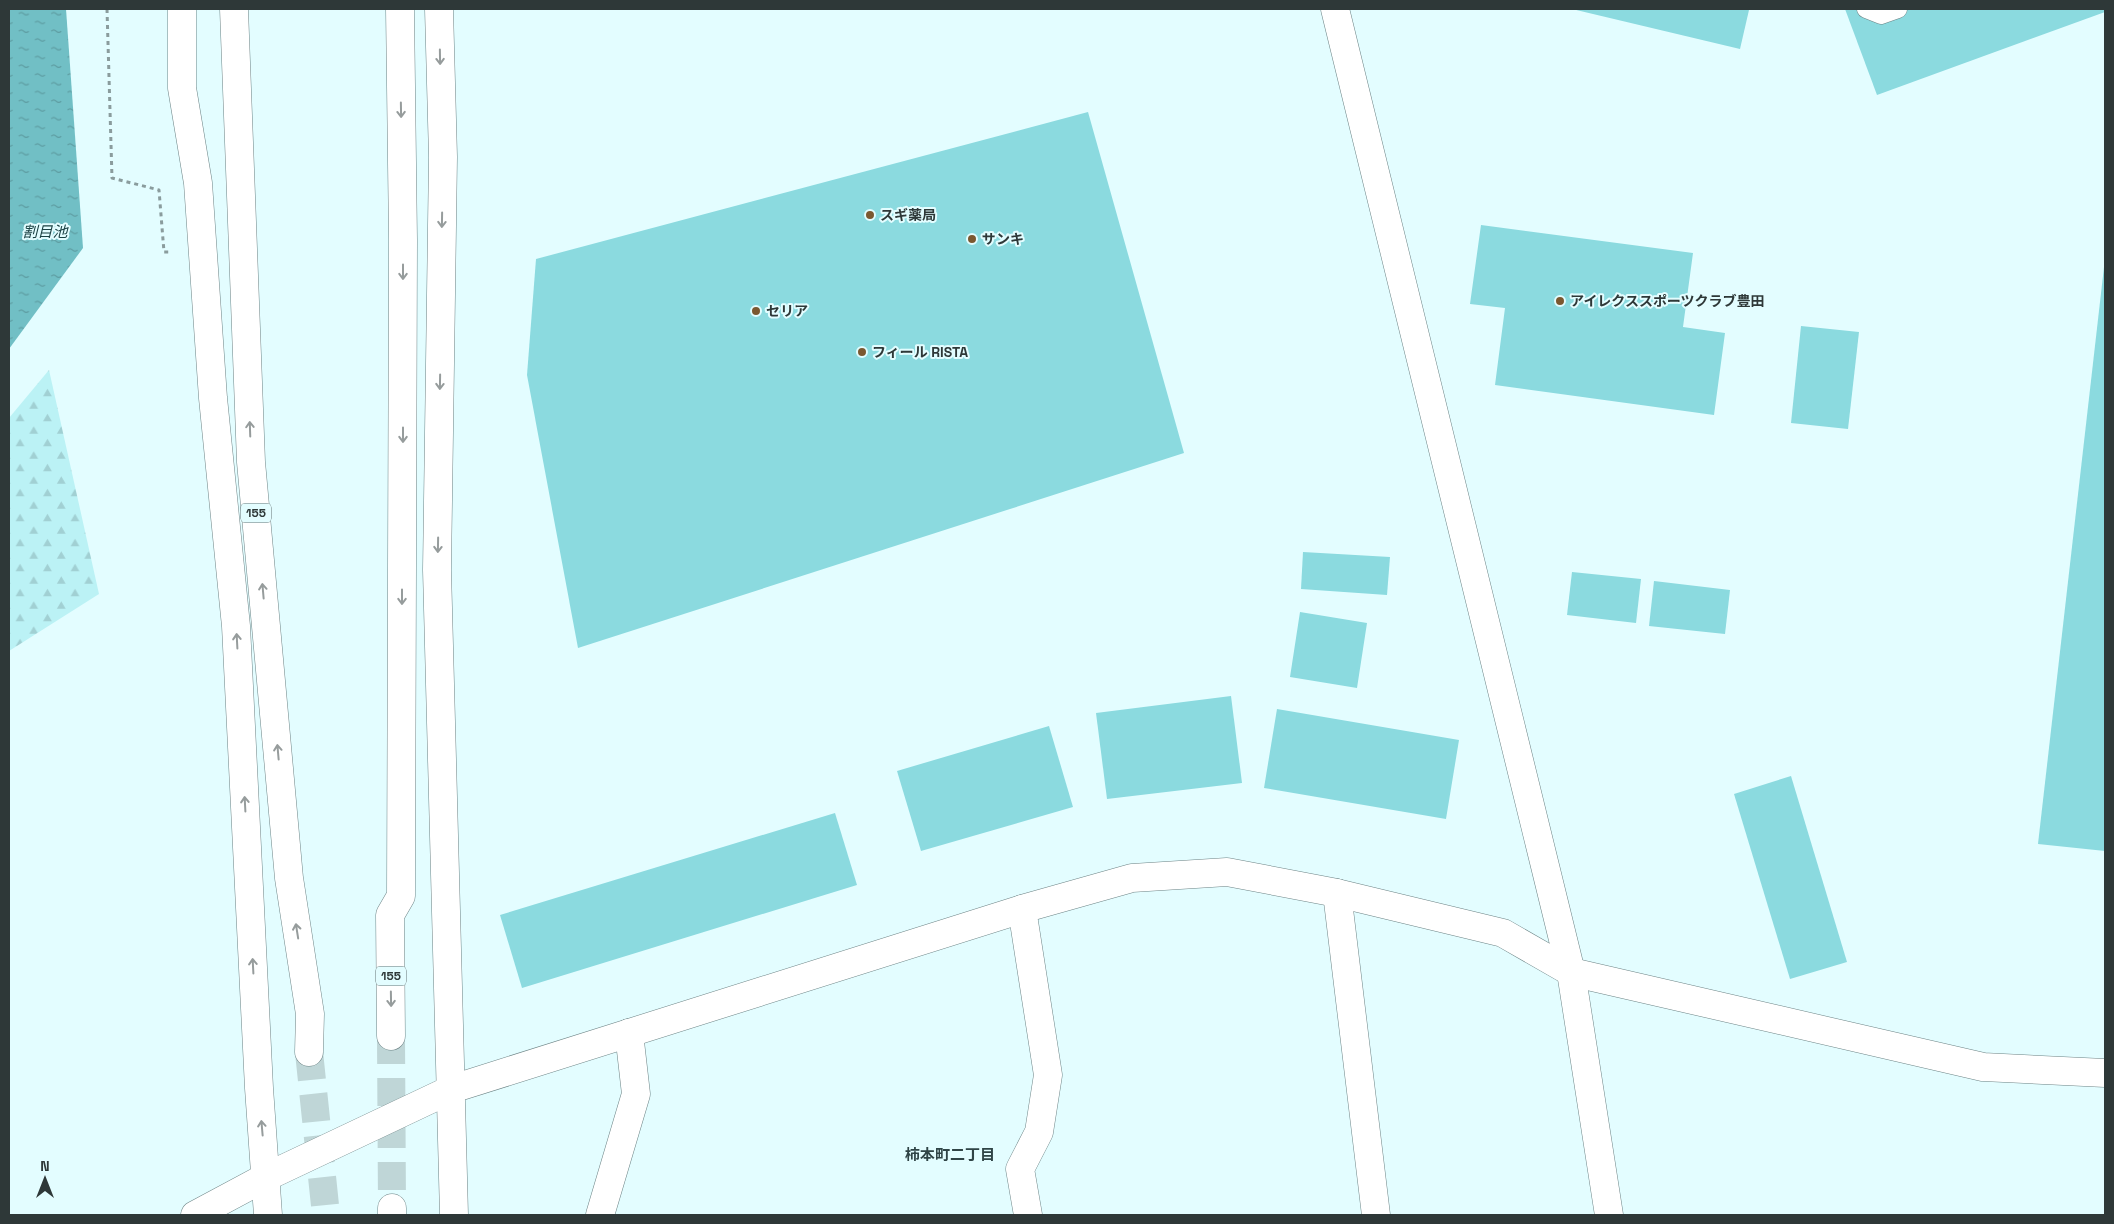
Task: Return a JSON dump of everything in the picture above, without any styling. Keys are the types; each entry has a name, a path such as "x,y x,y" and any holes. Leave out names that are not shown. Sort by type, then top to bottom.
{"main road":[{"path":"182,9 182,88 198,183 214,398 236,626 259,1088 268,1215"},
{"name":"155","path":"234,9 251,462 289,878 310,1014 309,1052"},
{"name":"155","path":"392,1036 390,915 402,896 403,240 400,9"},
{"path":"439,9 443,157 437,570 454,1215"},
{"path":"1335,9 1571,972 1610,1215"},
{"path":"195,1215 266,1177 452,1089 1022,909 1132,878 1227,872 1337,893 1503,933 1571,972 1982,1067 2105,1074"},
{"path":"1337,893 1376,1215"},
{"path":"1022,909 1048,1075 1039,1132 1020,1169 1028,1215"},
{"path":"600,1215 636,1094 629,1033"}],"lane":[{"path":"1866,9 1881,15 1898,9"}],"path":[{"path":"107,9 112,178 159,190 164,252 172,253"}],"green space":[{"path":"49,370 99,594 9,651 9,418"}],"water":[{"name":"割目池","path":"9,9 66,9 83,248 9,349"}],"building":[{"path":"1572,9 1744,9 1749,10 1740,49"},
{"path":"1845,9 2105,9 2105,12 1877,95"},
{"path":"1088,112 1184,453 578,648 527,375 536,259"},
{"path":"1481,225 1693,253 1683,327 1725,333 1714,415 1495,385 1505,308 1470,304"},
{"path":"2105,267 2105,851 2038,844"},
{"path":"1801,326 1859,332 1848,429 1791,423"},
{"path":"1303,552 1390,557 1387,595 1301,589"},
{"path":"1572,572 1641,579 1636,623 1567,615"},
{"path":"1654,581 1730,590 1725,634 1649,626"},
{"path":"1300,612 1367,623 1357,688 1290,677"},
{"path":"1231,696 1242,783 1107,799 1096,713"},
{"path":"1277,709 1459,740 1446,819 1264,788"},
{"path":"1049,726 1073,807 921,851 897,771"},
{"path":"1791,776 1847,962 1790,979 1734,794"},
{"path":"835,813 857,885 522,988 500,915"}],"tunnel":[{"path":"391,1036 392,1208"},
{"path":"309,1052 326,1215"}],"place":[{"name":"スギ薬局","path":"870,215"},
{"name":"サンキ","path":"972,239"},
{"name":"アイレクススポーツクラブ豊田","path":"1560,301"},
{"name":"セリア","path":"756,311"},
{"name":"フィール RISTA","path":"862,352"}],"district":[{"name":"柿本町二丁目","path":"950,1154"}]}
